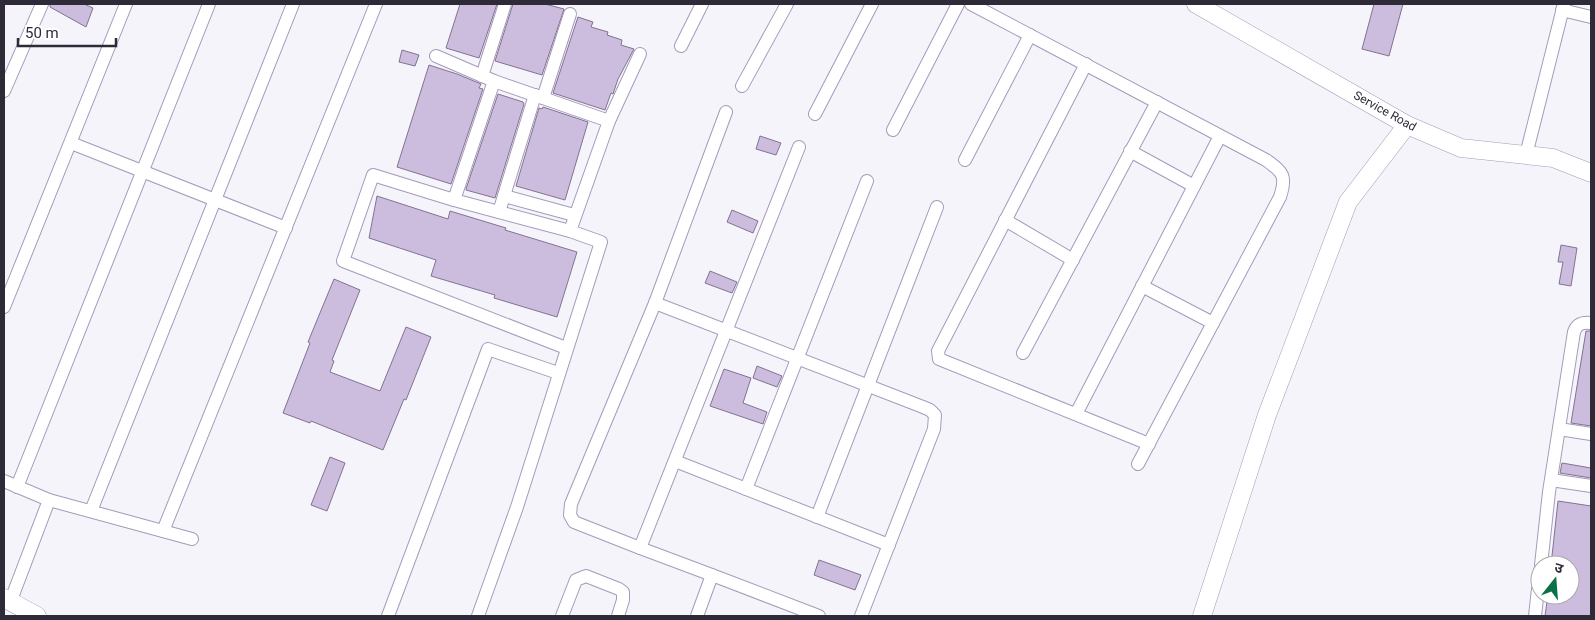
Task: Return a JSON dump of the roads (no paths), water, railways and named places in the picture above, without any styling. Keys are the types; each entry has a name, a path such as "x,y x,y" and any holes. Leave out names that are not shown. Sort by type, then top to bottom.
{"street":[{"path":"4,91 42,4"},
{"path":"4,307 126,4"},
{"path":"17,486 209,4"},
{"path":"91,511 293,4"},
{"path":"163,531 376,4"},
{"path":"482,76 505,4"},
{"path":"681,46 702,4"},
{"path":"742,86 787,4"},
{"path":"815,114 872,4"},
{"path":"893,130 958,4"},
{"path":"971,4 989,8 1030,35 1266,160 1280,172 1284,184 1280,197 1138,464"},
{"name":"Service Road","path":"1196,4 1407,124 1461,148 1553,158 1591,173"},
{"path":"1526,155 1563,7 1591,17"},
{"path":"499,212 539,96 570,14"},
{"path":"965,160 1030,35"},
{"path":"570,230 609,121 640,54"},
{"path":"436,56 494,81 609,121"},
{"path":"1086,64 938,351 938,359 1149,444"},
{"path":"454,200 494,81"},
{"path":"1023,353 1157,102"},
{"path":"726,112 654,303 571,504 570,514 574,522 819,616"},
{"path":"1202,616 1267,415 1348,202 1407,124"},
{"path":"1076,414 1220,136"},
{"path":"71,143 286,228"},
{"path":"640,548 799,146"},
{"path":"1130,152 1194,186"},
{"path":"478,616 517,507 601,242 570,230 454,200 373,175 343,261 566,348"},
{"path":"746,489 867,181"},
{"path":"504,196 574,215"},
{"path":"818,517 937,206"},
{"path":"1005,220 1073,260"},
{"path":"1142,286 1213,323"},
{"path":"654,303 798,357 923,407 935,415 934,429 861,616"},
{"path":"1542,555 1551,480 1574,332 1581,323 1591,323"},
{"path":"388,616 488,349 558,373"},
{"path":"1559,429 1591,434"},
{"path":"675,461 889,545"},
{"path":"1551,480 1591,486"},
{"path":"4,481 49,500 192,539"},
{"path":"37,616 7,599 49,500"},
{"path":"697,616 712,575"},
{"path":"562,616 576,580 586,576 623,592 623,600 618,616"}]}
